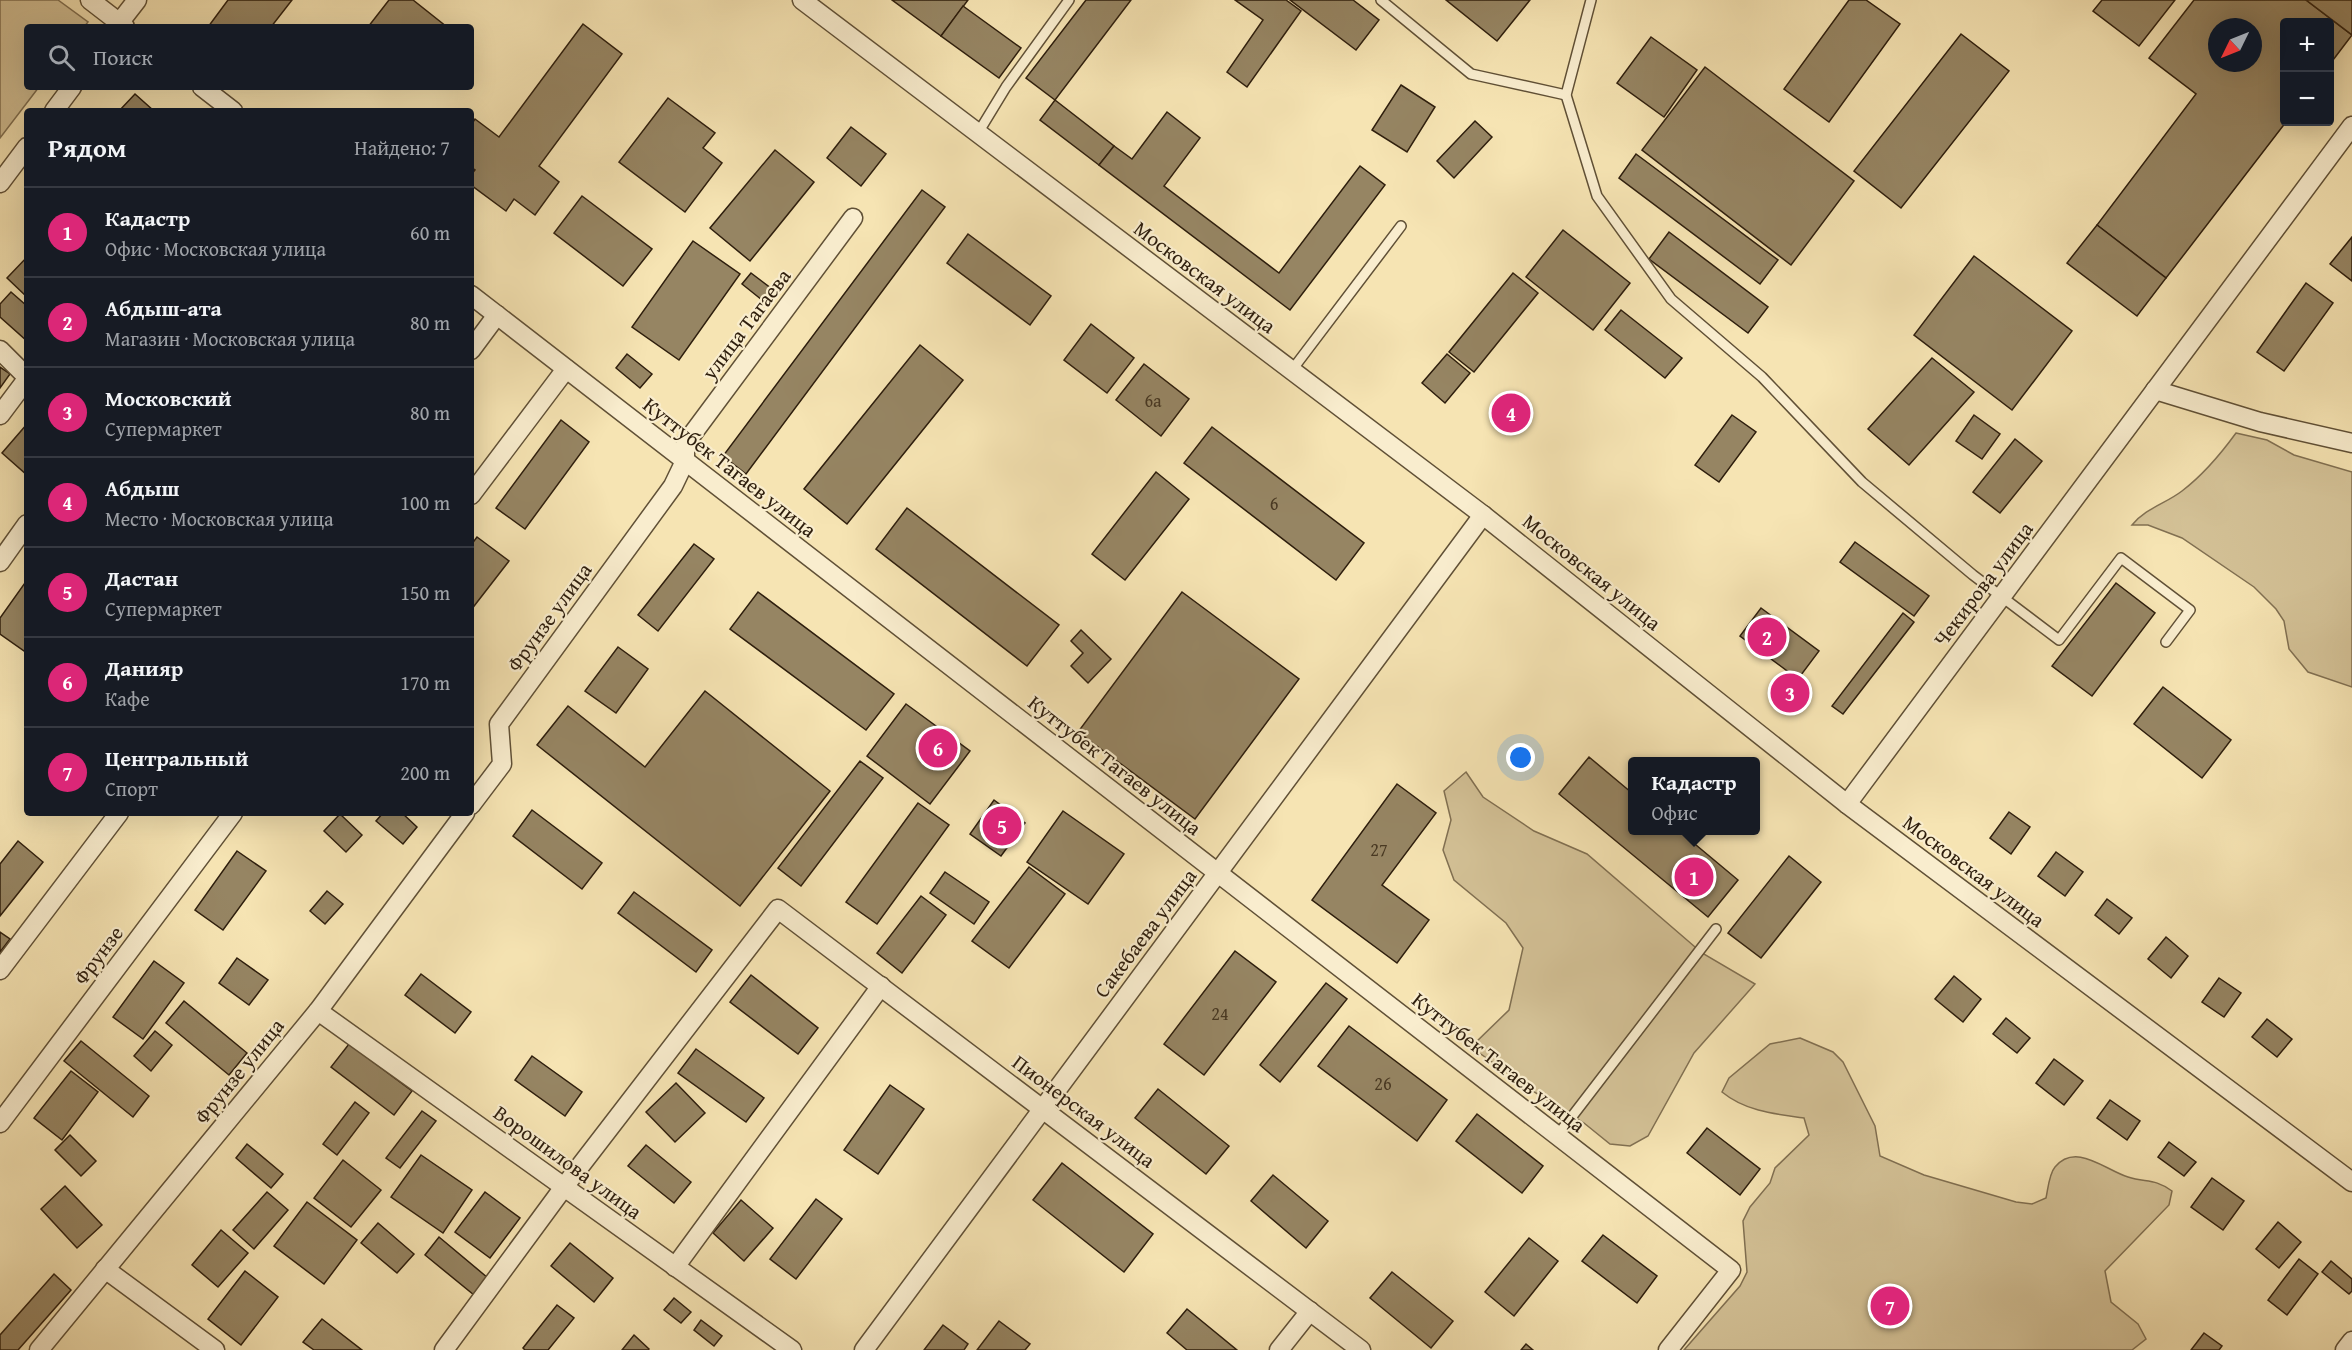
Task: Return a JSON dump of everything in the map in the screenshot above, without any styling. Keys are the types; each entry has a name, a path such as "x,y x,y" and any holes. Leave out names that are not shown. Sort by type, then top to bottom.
{"street":[{"path":"90,0 118,24"},
{"path":"121,24 137,0"},
{"name":"Московская улица","path":"802,0 1484,515 1847,804 2352,1182"},
{"path":"56,108 70,90"},
{"path":"206,90 229,108"},
{"name":"Чекирова улица","path":"1847,804 2352,126"},
{"path":"0,183 24,151"},
{"name":"улица Тагаева","path":"685,461 686,444 853,218"},
{"name":"Куттубек Тагаев улица","path":"474,297 1731,1270 1668,1350"},
{"path":"474,346 497,315"},
{"path":"0,350 24,375"},
{"path":"474,491 566,369"},
{"path":"0,415 24,382"},
{"path":"2155,390 2260,422 2352,443"},
{"name":"Фрунзе улица","path":"474,801 502,764 499,724 673,486 685,461"},
{"name":"Сакебаева улица","path":"864,1350 1484,515"},
{"path":"0,562 24,528"},
{"path":"0,970 117,816"},
{"name":"Фрунзе","path":"0,1123 231,816"},
{"name":"Фрунзе улица","path":"39,1350 318,1011 463,816"},
{"name":"Пионерская улица","path":"564,1187 778,909 1362,1350"},
{"path":"675,1266 881,986"},
{"name":"Ворошилова улица","path":"318,1011 792,1350"},
{"path":"444,1350 564,1187"},
{"path":"105,1269 215,1350"},
{"path":"1279,1350 1310,1311"},
{"path":"2345,1350 2352,1341"}],"lane":[{"path":"978,133 1006,87 1069,0"},
{"path":"1381,0 1472,74 1566,95"},
{"path":"1591,0 1566,95 1597,196 1671,299 1762,377 1863,482 2001,597 2059,640 2121,558 2190,610 2166,642"},
{"path":"1292,370 1401,226"},
{"path":"1557,1136 1716,929"}],"shaded area":[{"path":"0,0 58,0 88,22 86,24 24,24 24,90 37,90 0,138"},
{"path":"2236,433 2267,440 2294,455 2352,472 2352,687 2308,672 2289,649 2284,621 2276,609 2254,587 2182,538 2148,525 2132,525 2143,514 2190,485 2211,464"},
{"path":"1466,772 1483,797 1534,831 1587,854 1702,953 1755,984 1694,1053 1648,1136 1630,1146 1610,1144 1584,1123 1531,1090 1471,1047 1509,1010 1523,948 1506,923 1454,880 1443,850 1451,820 1444,791"},
{"path":"1800,1038 1833,1052 1843,1062 1875,1126 1880,1156 1924,1175 2016,1202 2032,1204 2046,1198 2055,1167 2063,1160 2081,1157 2119,1174 2155,1182 2172,1191 2169,1205 2105,1271 2111,1302 2138,1324 2146,1339 2132,1350 1684,1350 1740,1286 1747,1272 1743,1221 1750,1207 1770,1183 1775,1168 1809,1135 1804,1118 1750,1108 1722,1092 1729,1078 1770,1044"}],"building":[{"path":"228,0 292,0 273,24 210,24"},
{"path":"389,0 413,0 443,24 370,24"},
{"path":"892,0 968,0 941,36"},
{"path":"1086,0 1131,0 1055,100 1026,78"},
{"path":"1235,0 1286,0 1301,11 1247,87 1227,72 1263,20"},
{"path":"1290,0 1353,0 1379,20 1356,50"},
{"path":"1446,0 1530,0 1497,41"},
{"path":"1849,0 1866,0 1900,24 1829,122 1784,89"},
{"path":"2102,0 2175,0 2139,46 2093,11"},
{"path":"2194,0 2306,0 2330,18 2280,18 2280,126 2283,126 2166,278 2097,225 2196,94 2149,58"},
{"path":"2306,0 2352,0 2352,35 2334,21 2334,18 2330,18"},
{"path":"963,6 1021,48 999,78 941,36"},
{"path":"2334,21 2352,35 2334,59"},
{"path":"583,24 622,54 539,166 559,182 535,215 514,199 506,211 474,187 475,119 499,137"},
{"path":"1961,34 2009,71 1901,208 1854,171"},
{"path":"1651,37 1697,70 1664,117 1617,83"},
{"path":"1705,67 1854,181 1791,265 1642,150"},
{"path":"1401,85 1435,107 1407,152 1372,130"},
{"path":"135,94 151,108 122,108"},
{"path":"668,98 715,133 703,148 722,163 685,212 619,162"},
{"path":"1055,100 1114,146 1099,165 1040,120"},
{"path":"1167,112 1200,138 1164,186 1279,273 1360,166 1385,185 1290,310 1099,165 1114,146 1132,159"},
{"path":"1475,121 1492,137 1454,178 1437,161"},
{"path":"851,127 886,154 861,186 827,158"},
{"path":"775,150 814,182 750,261 710,228"},
{"path":"1636,154 1778,260 1760,284 1619,178"},
{"path":"922,190 945,207 746,474 723,456"},
{"path":"582,196 652,249 623,286 554,233"},
{"path":"2097,225 2166,278 2137,316 2067,263"},
{"path":"1563,230 1630,283 1593,330 1526,277"},
{"path":"1669,232 1768,307 1748,333 1649,259"},
{"path":"968,234 1051,296 1030,325 947,263"},
{"path":"2352,237 2352,281 2330,264"},
{"path":"693,241 740,274 679,360 632,327"},
{"path":"1974,256 2072,331 2012,410 1914,335"},
{"path":"24,260 24,294 7,278"},
{"path":"751,273 776,292 767,304 742,284"},
{"path":"1513,273 1538,293 1474,372 1449,352"},
{"path":"2306,283 2333,303 2284,371 2257,352"},
{"path":"11,292 24,303 24,338 0,317 0,304"},
{"path":"1621,310 1682,358 1665,378 1605,330"},
{"path":"1091,324 1134,358 1107,393 1064,360"},
{"path":"920,345 963,380 847,524 804,489"},
{"path":"627,354 652,374 640,388 616,368"},
{"path":"1447,354 1470,373 1445,403 1422,383"},
{"path":"1932,358 1974,392 1909,465 1868,429"},
{"path":"1144,364 1189,399 1161,436 1116,400"},
{"path":"0,367 10,374 0,388"},
{"path":"1732,415 1756,432 1719,482 1695,465"},
{"path":"1974,415 2000,434 1982,459 1956,441"},
{"path":"561,420 589,442 525,529 496,508"},
{"path":"24,427 24,472 2,453"},
{"path":"1212,427 1364,543 1336,580 1184,463"},
{"path":"2015,439 2042,461 2000,513 1973,492"},
{"path":"1156,472 1189,499 1125,580 1092,554"},
{"path":"907,508 1059,625 1027,666 876,549"},
{"path":"477,537 509,561 474,606 474,541"},
{"path":"1855,542 1929,596 1914,616 1840,562"},
{"path":"694,544 714,559 658,631 638,615"},
{"path":"2116,583 2155,613 2092,696 2052,666"},
{"path":"24,584 24,651 0,634 0,618"},
{"path":"758,592 894,694 866,730 730,629"},
{"path":"1182,592 1299,679 1195,819 1078,732"},
{"path":"1761,608 1819,651 1798,679 1740,636"},
{"path":"1903,613 1914,622 1843,714 1832,706"},
{"path":"1081,630 1111,659 1088,683 1071,666 1083,653 1071,641"},
{"path":"618,647 648,669 616,713 585,691"},
{"path":"2163,687 2231,740 2202,778 2134,724"},
{"path":"705,691 830,791 740,906 537,745 568,706 645,767"},
{"path":"906,704 970,751 930,804 867,756"},
{"path":"1589,757 1628,790 1628,835 1684,835 1738,880 1708,917 1559,794"},
{"path":"860,761 883,778 801,886 778,868"},
{"path":"1397,784 1436,813 1382,885 1429,920 1397,963 1312,900"},
{"path":"994,800 1025,823 1001,856 970,834"},
{"path":"918,803 949,825 877,924 846,902"},
{"path":"532,810 602,863 582,889 513,836"},
{"path":"1063,811 1124,854 1088,904 1027,862"},
{"path":"2009,812 2030,827 2011,854 1990,838"},
{"path":"338,816 342,816 362,835 346,852 324,831"},
{"path":"380,816 405,816 417,827 403,844 376,821"},
{"path":"18,841 43,862 0,916 0,864"},
{"path":"237,851 266,871 223,930 195,910"},
{"path":"2056,852 2083,872 2065,896 2038,876"},
{"path":"1789,856 1821,882 1761,958 1728,933"},
{"path":"1029,867 1065,894 1009,968 972,941"},
{"path":"945,872 989,902 974,924 930,893"},
{"path":"327,891 343,904 325,924 310,911"},
{"path":"634,892 712,950 696,972 618,913"},
{"path":"921,896 946,915 902,973 877,953"},
{"path":"2107,899 2132,918 2119,934 2095,915"},
{"path":"0,932 10,939 0,952"},
{"path":"2166,937 2188,956 2171,978 2148,959"},
{"path":"1235,951 1276,982 1204,1075 1164,1044"},
{"path":"237,958 268,980 249,1005 219,983"},
{"path":"154,961 184,983 143,1039 113,1017"},
{"path":"421,974 471,1012 455,1033 405,995"},
{"path":"751,975 818,1028 798,1054 730,1002"},
{"path":"1954,976 1981,999 1963,1022 1935,999"},
{"path":"2219,978 2241,993 2224,1017 2202,1002"},
{"path":"1326,983 1347,999 1280,1082 1260,1065"},
{"path":"184,1001 247,1053 229,1075 166,1023"},
{"path":"2006,1018 2030,1038 2017,1053 1993,1034"},
{"path":"2267,1019 2292,1039 2277,1057 2252,1037"},
{"path":"1349,1026 1447,1100 1417,1141 1318,1066"},
{"path":"155,1031 172,1045 151,1071 134,1056"},
{"path":"81,1041 149,1096 133,1117 64,1061"},
{"path":"349,1044 412,1091 394,1115 331,1067"},
{"path":"696,1049 764,1098 746,1122 678,1073"},
{"path":"532,1056 582,1092 565,1116 515,1080"},
{"path":"2054,1059 2083,1081 2064,1105 2036,1083"},
{"path":"71,1071 98,1092 62,1140 34,1118"},
{"path":"676,1083 705,1113 675,1142 646,1112"},
{"path":"890,1085 924,1109 878,1174 844,1150"},
{"path":"1158,1089 1229,1146 1206,1174 1135,1118"},
{"path":"2110,1100 2140,1121 2127,1140 2097,1118"},
{"path":"355,1102 369,1113 337,1155 323,1144"},
{"path":"422,1111 436,1121 400,1168 386,1158"},
{"path":"1477,1114 1543,1166 1522,1193 1456,1141"},
{"path":"1707,1128 1760,1169 1740,1195 1687,1153"},
{"path":"70,1135 96,1161 81,1176 55,1150"},
{"path":"2169,1142 2196,1162 2184,1176 2158,1157"},
{"path":"247,1144 283,1174 271,1188 236,1158"},
{"path":"646,1145 691,1182 674,1203 628,1166"},
{"path":"421,1155 472,1190 443,1233 391,1197"},
{"path":"343,1160 381,1190 351,1227 314,1198"},
{"path":"1062,1163 1153,1234 1124,1272 1033,1200"},
{"path":"1273,1175 1328,1221 1306,1248 1251,1201"},
{"path":"2212,1178 2244,1201 2223,1230 2191,1207"},
{"path":"65,1186 102,1225 77,1248 41,1209"},
{"path":"267,1192 288,1210 254,1249 233,1230"},
{"path":"485,1192 520,1218 490,1258 455,1232"},
{"path":"816,1199 842,1219 796,1279 770,1259"},
{"path":"741,1200 773,1228 744,1261 713,1233"},
{"path":"307,1202 357,1240 324,1284 274,1246"},
{"path":"2278,1222 2301,1242 2279,1268 2256,1249"},
{"path":"378,1223 414,1254 397,1273 361,1243"},
{"path":"221,1230 248,1253 218,1287 192,1265"},
{"path":"1603,1235 1657,1276 1637,1303 1582,1261"},
{"path":"439,1237 488,1278 474,1295 425,1255"},
{"path":"1529,1238 1558,1261 1514,1316 1485,1292"},
{"path":"570,1243 613,1278 594,1302 551,1266"},
{"path":"2299,1259 2318,1274 2287,1315 2268,1300"},
{"path":"2331,1261 2352,1279 2352,1291 2349,1294 2322,1272"},
{"path":"245,1271 278,1297 241,1345 208,1319"},
{"path":"1392,1272 1453,1321 1431,1348 1370,1298"},
{"path":"54,1274 71,1290 18,1350 0,1350 0,1335"},
{"path":"674,1298 691,1312 681,1323 664,1310"},
{"path":"557,1305 574,1318 548,1350 525,1350 523,1348"},
{"path":"1187,1309 1237,1350 1187,1350 1167,1333"},
{"path":"322,1319 362,1350 314,1350 303,1342"},
{"path":"701,1320 722,1336 714,1346 694,1330"},
{"path":"999,1321 1030,1344 1025,1350 977,1350"},
{"path":"943,1325 968,1344 964,1350 924,1350"},
{"path":"2204,1333 2222,1346 2219,1350 2191,1350"},
{"path":"634,1335 649,1349 648,1350 622,1350"},
{"path":"1526,1344 1533,1350 1521,1350"}],"place":[{"name":"Абдыш","path":"1511,413"},
{"name":"Абдыш-ата","path":"1767,637"},
{"name":"Московский","path":"1790,693"},
{"name":"Данияр","path":"938,748"},
{"name":"Дастан","path":"1002,826"},
{"name":"Кадастр","path":"1694,877"},
{"name":"Центральный","path":"1890,1306"}]}
